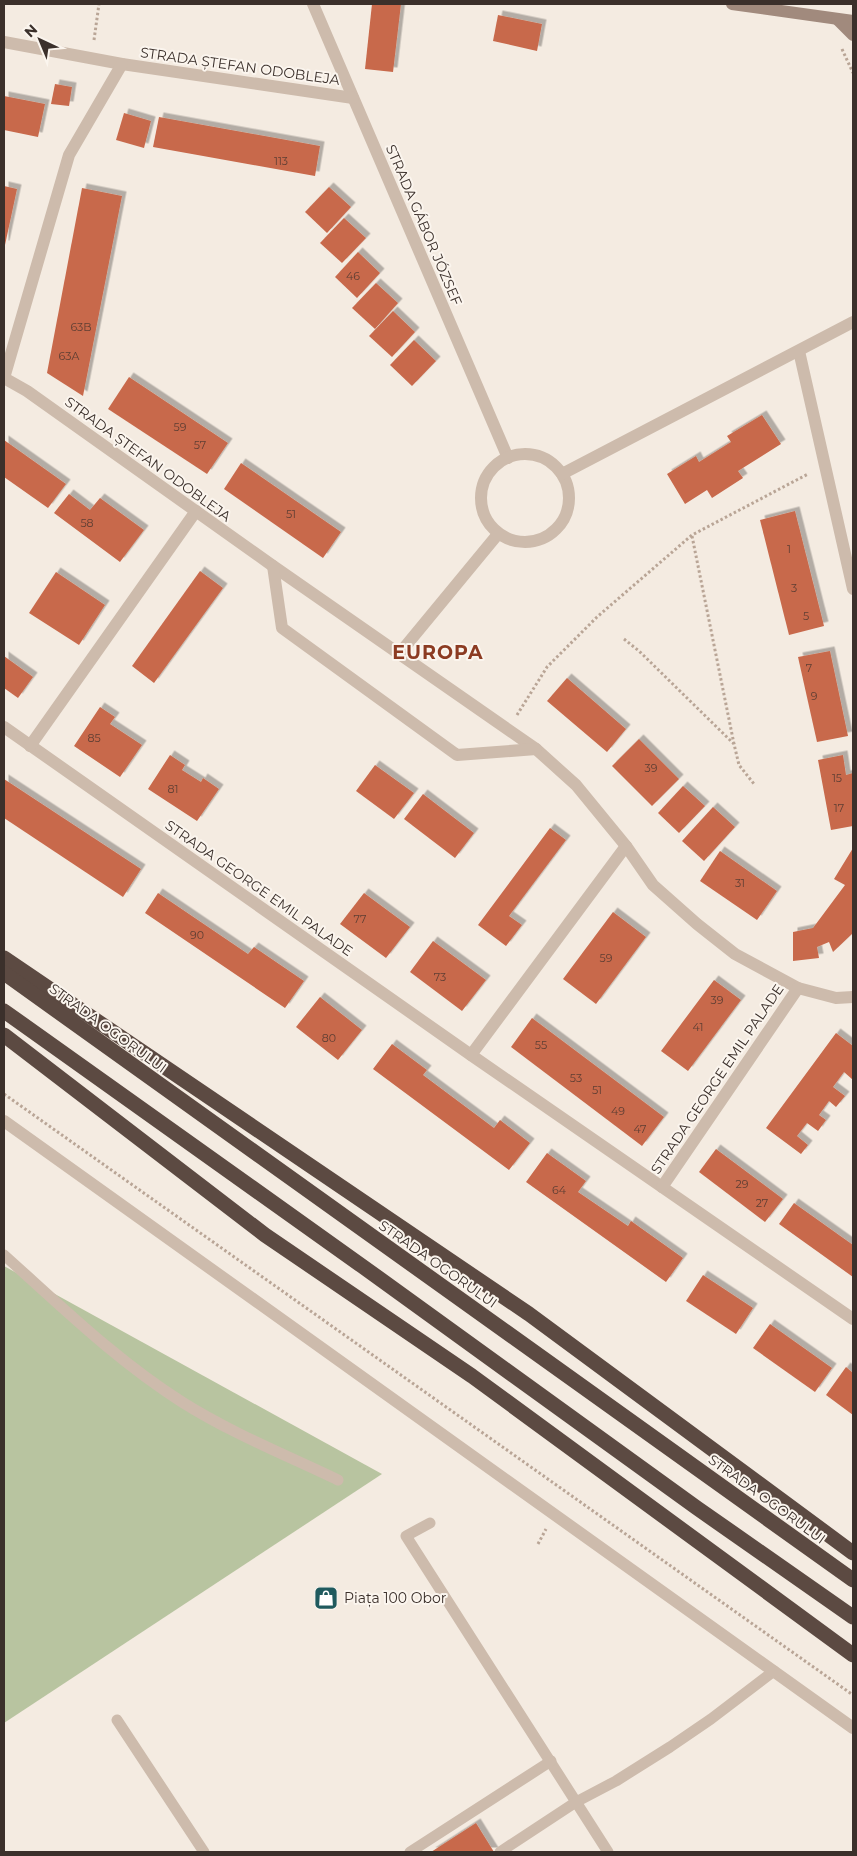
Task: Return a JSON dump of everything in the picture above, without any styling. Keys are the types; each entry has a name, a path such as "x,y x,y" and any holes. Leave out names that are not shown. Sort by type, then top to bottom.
{"highway":[{"path":"4,958 529,1314 853,1553"},
{"name":"STRADA OGORULUI","path":"4,973 853,1580"},
{"path":"4,1011 853,1617"},
{"path":"4,1035 264,1234 472,1376 853,1655"}],"street":[{"name":"STRADA GÁBOR JÓZSEF","path":"314,4 508,458"},
{"path":"732,4 853,21"},
{"path":"837,19 853,35"},
{"name":"STRADA ȘTEFAN ODOBLEJA","path":"4,42 122,64 354,98"},
{"name":"STRADA ȘTEFAN ODOBLEJA","path":"122,64 69,154 4,378 27,391 273,566 536,749 576,785 626,846 653,885 697,924 735,954 798,988 836,998 853,997"},
{"path":"562,474 853,322"},
{"path":"799,351 853,589"},
{"path":"522,454 537,456 551,462 562,474 568,488 567,511 560,525 549,535 533,542 518,542 498,534 487,520 481,506 483,484 490,471 502,460 522,454"},
{"path":"30,746 196,511"},
{"path":"399,654 498,534"},
{"path":"273,566 282,628 457,755 536,749"},
{"name":"STRADA GEORGE EMIL PALADE","path":"4,727 471,1055 853,1319"},
{"path":"471,1055 626,846"},
{"name":"STRADA GEORGE EMIL PALADE","path":"662,1186 798,988"},
{"path":"4,1121 853,1728"}],"lane":[{"path":"4,1255 141,1374 181,1401 203,1414 338,1480"},
{"path":"430,1523 406,1536 608,1852"},
{"path":"500,1852 576,1802 616,1781 711,1719 774,1671"},
{"path":"117,1720 204,1852"},
{"path":"410,1852 550,1761"}],"path":[{"path":"91,58 99,4"},
{"path":"508,730 547,667 597,617 692,535 826,465"},
{"path":"692,535 738,765 754,784"},
{"path":"624,639 640,651 734,744"},
{"path":"4,1094 853,1695"}],"green space":[{"path":"4,1266 382,1474 4,1723"}],"building":[{"path":"372,4 401,4 393,72 365,69"},
{"path":"498,15 542,24 537,51 493,41"},
{"path":"55,84 72,87 69,106 51,104"},
{"path":"4,96 45,104 38,137 4,130"},
{"path":"124,113 151,121 144,148 116,140"},
{"path":"159,117 320,146 315,176 153,147"},
{"path":"4,186 17,189 5,245 4,245"},
{"path":"329,187 351,207 327,233 305,212"},
{"path":"82,188 122,196 83,396 47,373"},
{"path":"344,218 366,238 342,263 320,243"},
{"path":"358,252 380,273 357,298 335,277"},
{"path":"376,283 398,303 375,329 352,308"},
{"path":"393,311 415,332 392,357 369,336"},
{"path":"414,340 436,361 412,386 390,365"},
{"path":"129,377 228,443 207,474 108,409"},
{"path":"762,415 781,444 738,471 743,478 712,498 707,490 685,504 667,474 696,456 699,462 731,442 727,436"},
{"path":"4,440 66,484 48,508 4,477"},
{"path":"241,463 341,532 323,558 224,489"},
{"path":"69,494 90,510 100,498 144,530 120,562 54,513"},
{"path":"795,511 824,626 789,635 760,520"},
{"path":"200,571 223,588 154,683 132,666"},
{"path":"56,572 105,605 79,645 29,613"},
{"path":"830,651 848,736 817,742 798,657"},
{"path":"4,656 33,677 18,698 4,688"},
{"path":"567,678 626,729 607,752 547,701"},
{"path":"100,707 115,717 110,724 142,745 120,777 74,746"},
{"path":"639,739 679,779 652,806 612,766"},
{"path":"170,755 185,765 182,770 201,782 203,778 219,789 197,821 148,789"},
{"path":"843,755 846,775 853,773 853,826 831,830 818,760"},
{"path":"375,765 414,793 394,819 356,791"},
{"path":"4,779 141,869 123,897 4,818"},
{"path":"683,786 705,806 679,833 658,813"},
{"path":"423,794 474,833 455,858 404,819"},
{"path":"713,807 735,827 704,861 682,841"},
{"path":"550,828 566,840 509,916 522,925 506,946 478,925"},
{"path":"853,848 853,933 833,952 829,942 817,947 819,958 793,961 793,932 813,928 845,885 834,879"},
{"path":"720,851 777,891 757,920 700,881"},
{"path":"158,893 248,954 254,947 304,981 285,1008 145,913"},
{"path":"364,893 410,927 386,958 340,924"},
{"path":"613,912 646,937 596,1004 563,979"},
{"path":"433,941 486,980 462,1011 410,972"},
{"path":"714,980 741,1000 688,1071 661,1051"},
{"path":"320,997 362,1030 338,1060 296,1027"},
{"path":"532,1018 664,1117 642,1146 511,1047"},
{"path":"836,1033 853,1046 853,1080 844,1072 833,1087 845,1096 836,1107 829,1101 819,1115 826,1120 818,1131 807,1123 797,1136 808,1145 801,1154 766,1128"},
{"path":"392,1044 427,1070 423,1075 494,1128 500,1120 530,1143 509,1170 373,1069"},
{"path":"716,1149 783,1199 765,1222 699,1172"},
{"path":"547,1153 586,1181 578,1192 628,1226 631,1221 683,1258 666,1282 526,1182"},
{"path":"794,1203 853,1245 853,1277 779,1224"},
{"path":"703,1275 753,1308 736,1334 686,1301"},
{"path":"770,1324 832,1368 815,1392 753,1348"},
{"path":"846,1367 853,1373 853,1415 826,1395"},
{"path":"476,1823 494,1852 431,1852"}],"place":[{"name":"Piața 100 Obor","path":"326,1598"}],"district":[{"name":"EUROPA","path":"438,652"}]}
